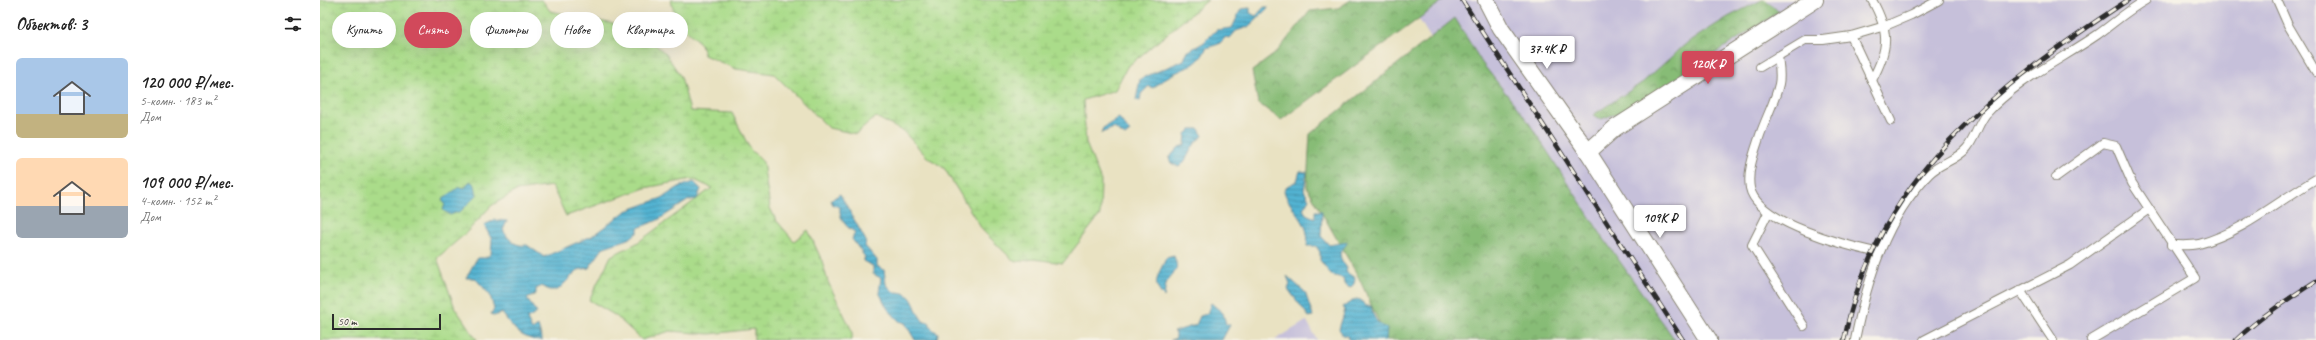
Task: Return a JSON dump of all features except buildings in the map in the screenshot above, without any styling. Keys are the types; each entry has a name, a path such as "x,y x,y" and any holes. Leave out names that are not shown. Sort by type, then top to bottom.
{"street":[{"path":"1486,0 1501,29 1588,152 1709,340"},
{"path":"1588,152 1615,128 1815,0"}],"lane":[{"path":"1872,0 1885,26 1886,44 1881,64 1872,80"},
{"path":"1760,67 1805,40 1823,40 1851,36 1885,26 1911,15 1939,0"},
{"path":"1855,340 1867,288 1879,253 1906,204 1930,172 1966,149 1985,115 2040,69 2097,35 2128,10 2146,0"},
{"path":"2277,0 2288,25 2316,72"},
{"path":"1851,36 1891,121"},
{"path":"1778,56 1780,82 1759,137 1750,167 1750,188 1757,204 1768,213 1816,236 1879,253"},
{"path":"2056,177 2103,143 2116,146 2132,183 2171,245 2195,278 2091,340"},
{"path":"2171,245 2198,244 2224,235 2271,209 2316,179"},
{"path":"1924,340 2070,265 2149,209"},
{"path":"1768,213 1752,245 1804,326"},
{"path":"2020,290 2053,340"}],"shaded area":[{"path":"1407,0 2316,0 2316,340 1614,340 1562,250"},
{"path":"1306,321 1317,340 1275,340"}],"green space":[{"path":"320,0 542,0 550,11 555,12 550,12 550,48 604,48 604,22 612,24 612,48 659,48 666,54 681,77 690,111 732,113 750,149 763,162 770,208 776,220 794,241 808,230 822,261 828,282 852,331 852,340 754,340 754,329 710,334 670,331 642,340 616,316 589,300 611,256 637,243 712,188 692,179 645,188 566,216 552,186 516,191 491,206 465,234 437,258 455,308 477,340 320,340"},
{"path":"671,0 1208,0 1127,67 1115,90 1083,100 1086,143 1101,181 1100,215 1063,263 1034,259 1015,262 983,231 944,168 927,157 904,132 876,117 856,134 829,128 774,74 736,69 704,55 701,44 688,32 688,12 674,12"},
{"path":"1351,0 1444,0 1281,120 1258,103 1252,71 1276,53 1310,11 1338,8"},
{"path":"1762,0 1766,0 1779,12 1629,109 1601,119 1593,115 1643,82 1687,43 1728,17"},
{"path":"1455,18 1482,63 1527,120 1604,239 1675,340 1387,340 1358,276 1307,187 1310,134"}],"water":[{"path":"1264,7 1269,7 1248,27 1236,31 1230,38 1226,37 1219,44 1206,48 1196,62 1169,76 1153,88 1149,86 1141,94 1140,101 1136,100 1140,79 1184,60 1187,52 1203,43 1216,30 1232,28 1241,9 1250,8 1250,13 1256,16"},
{"path":"1119,118 1130,132 1125,136 1114,128 1101,133 1103,128"},
{"path":"1191,129 1199,129 1203,136 1195,143 1186,159 1179,167 1171,163 1169,158 1179,147 1185,145 1186,134"},
{"path":"1300,171 1307,172 1304,190 1309,199 1303,209 1306,214 1315,218 1315,211 1322,211 1321,236 1329,245 1348,242 1340,253 1341,260 1347,268 1346,272 1355,278 1354,284 1350,288 1344,284 1343,278 1331,275 1320,260 1320,252 1316,246 1307,246 1306,230 1300,217 1287,199 1284,191 1287,186 1297,181"},
{"path":"470,181 475,185 477,195 461,211 450,215 443,210 445,204 442,200 459,187 465,188"},
{"path":"694,182 701,189 697,199 689,200 658,220 638,228 638,232 629,239 604,247 589,268 578,270 558,290 549,290 542,286 536,289 536,294 527,299 537,313 527,319 532,330 538,326 542,340 523,336 514,329 502,313 494,316 491,314 494,309 490,295 475,278 466,278 477,258 485,258 491,254 492,240 484,225 495,220 507,221 503,230 513,242 519,245 527,245 544,257 592,236 626,211 662,198 679,187"},
{"path":"840,194 866,241 865,246 877,260 877,266 884,270 886,284 894,292 907,295 913,301 924,322 929,322 932,329 938,333 937,340 915,340 905,323 899,321 887,308 879,292 881,278 873,274 873,266 863,261 865,257 852,239 855,232 848,228 843,222 840,207 833,205 831,200"},
{"path":"1174,256 1177,266 1175,272 1166,284 1164,297 1157,287 1157,278 1166,258"},
{"path":"1287,276 1305,292 1313,316 1309,317 1288,289 1290,284"},
{"path":"1356,299 1361,300 1365,306 1371,306 1374,316 1380,325 1387,328 1386,340 1349,340 1348,336 1343,335 1339,329 1345,310 1343,307"},
{"path":"1211,303 1223,313 1226,324 1230,325 1222,340 1170,340 1176,338 1176,333 1173,332 1196,325 1200,316 1207,314"}],"railway":[{"path":"1462,0 1683,340"},
{"path":"1844,340 1860,282 1883,230 1913,183 1949,141 1989,102 2033,66 2128,0"},
{"path":"2236,340 2264,316 2316,281"}]}
